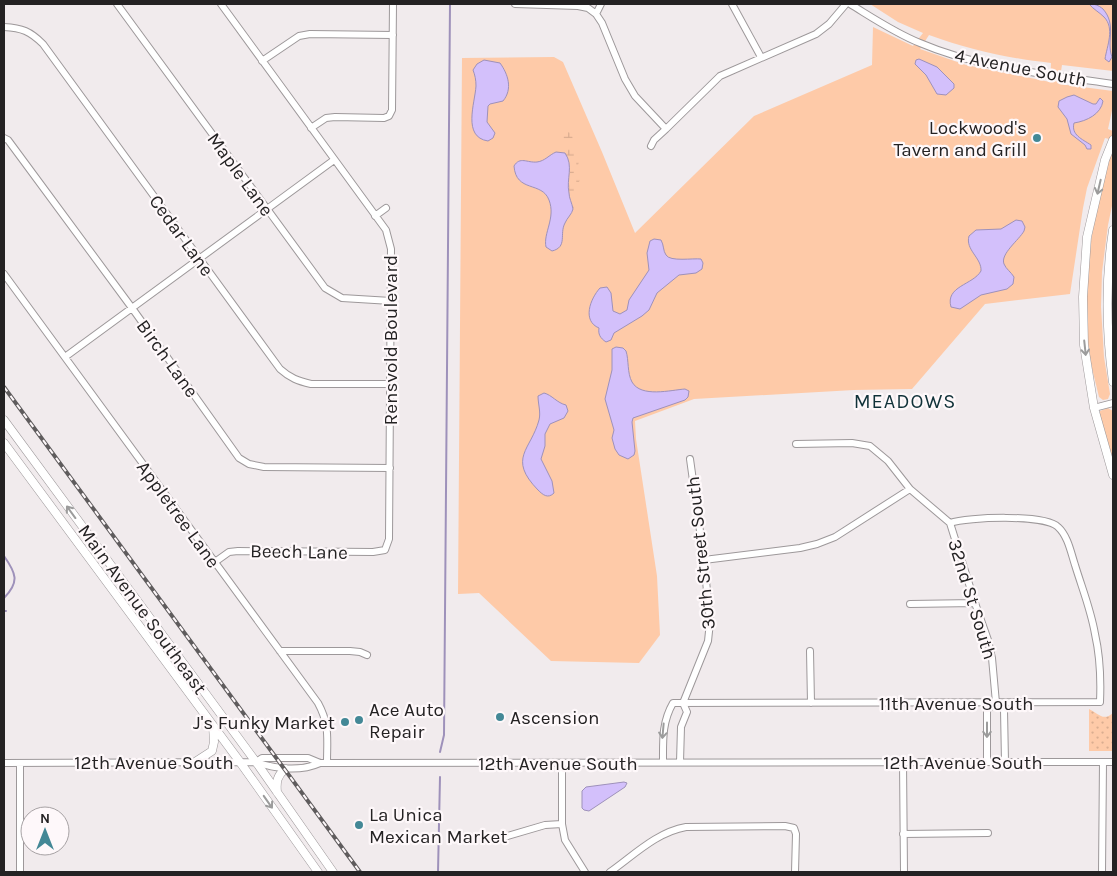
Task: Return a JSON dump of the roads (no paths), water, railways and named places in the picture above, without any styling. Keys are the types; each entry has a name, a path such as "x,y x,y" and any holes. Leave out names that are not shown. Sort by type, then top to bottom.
{"main road":[{"path":"1113,140 1105,160 1087,237 1083,297 1084,346 1094,408 1113,475"},
{"path":"1113,230 1106,300 1108,346 1113,382"},
{"name":"Main Avenue Southeast","path":"4,420 256,762 333,872"},
{"name":"Main Avenue Southeast","path":"4,443 240,762 318,872"},
{"path":"195,762 212,751 214,742 212,724"},
{"path":"276,792 278,777 285,769"}],"street":[{"name":"Maple Lane","path":"117,4 326,288 342,298 391,301"},
{"name":"Rensvold Boulevard","path":"220,4 386,230 392,250 389,539 385,550"},
{"path":"311,128 326,118 384,118 390,116 392,110 393,4"},
{"path":"515,4 578,6 588,8 596,14 602,23 622,71 635,96 666,129"},
{"path":"596,14 601,4"},
{"path":"732,4 761,57"},
{"path":"651,146 654,140 720,76 816,34 829,24 846,4"},
{"name":"4 Avenue South","path":"850,4 885,26 919,43 953,55 995,66 1113,84"},
{"name":"Cedar Lane","path":"4,27 15,27 31,32 43,44 280,369 289,377 299,382 311,384 390,384"},
{"path":"262,61 299,36 310,34 393,34"},
{"name":"Birch Lane","path":"4,138 8,140 132,308 239,458 249,464 264,467 390,468"},
{"path":"65,357 334,160"},
{"path":"375,216 386,208"},
{"name":"Appletree Lane","path":"4,274 318,702 327,725 327,763"},
{"path":"1094,408 1113,403"},
{"path":"796,444 852,443 870,446 888,461 910,489 950,523"},
{"name":"30th Street South","path":"680,762 681,727 687,712 683,703 708,641 710,622 704,560 690,458"},
{"path":"704,560 818,544 835,537 910,489"},
{"name":"11th Avenue South","path":"683,703 1100,702 1101,674 1096,634 1068,544 1059,527 1039,519 980,518 963,519 950,523"},
{"name":"32nd St South","path":"950,523 988,640 992,658 996,703 1004,710 1005,762"},
{"name":"Beech Lane","path":"215,562 229,552 238,551 373,552 385,550"},
{"path":"910,604 975,603"},
{"path":"810,651 811,703"},
{"path":"280,652 360,652 367,655"},
{"path":"663,762 663,726 668,711 673,703 683,703"},
{"path":"987,762 987,709 996,703"},
{"name":"12th Avenue South","path":"4,763 256,762 262,758 308,758 320,763 1113,762"},
{"path":"256,762 270,767 285,769 312,767 320,763"},
{"path":"903,762 904,872"},
{"path":"1102,762 1102,872"},
{"path":"20,763 20,872"},
{"path":"562,763 562,824 565,840 586,872"},
{"path":"501,838 545,825 562,824"},
{"path":"610,872 674,829 686,827 785,826 794,828 796,834 795,872"},
{"path":"904,834 988,833"}],"waterway":[{"path":"440,752 444,735 450,4"},
{"path":"4,556 15,577 12,587 4,598"},
{"path":"438,872 440,777"}],"railway":[{"path":"4,387 360,872"}],"place":[{"name":"Lockwood's Tavern and Grill","path":"1037,138"},
{"name":"Ascension","path":"500,717"},
{"name":"Ace Auto Repair","path":"359,720"},
{"name":"J's Funky Market","path":"345,722"},
{"name":"La Unica Mexican Market","path":"359,825"}],"district":[{"name":"MEADOWS","path":"905,401"}]}
